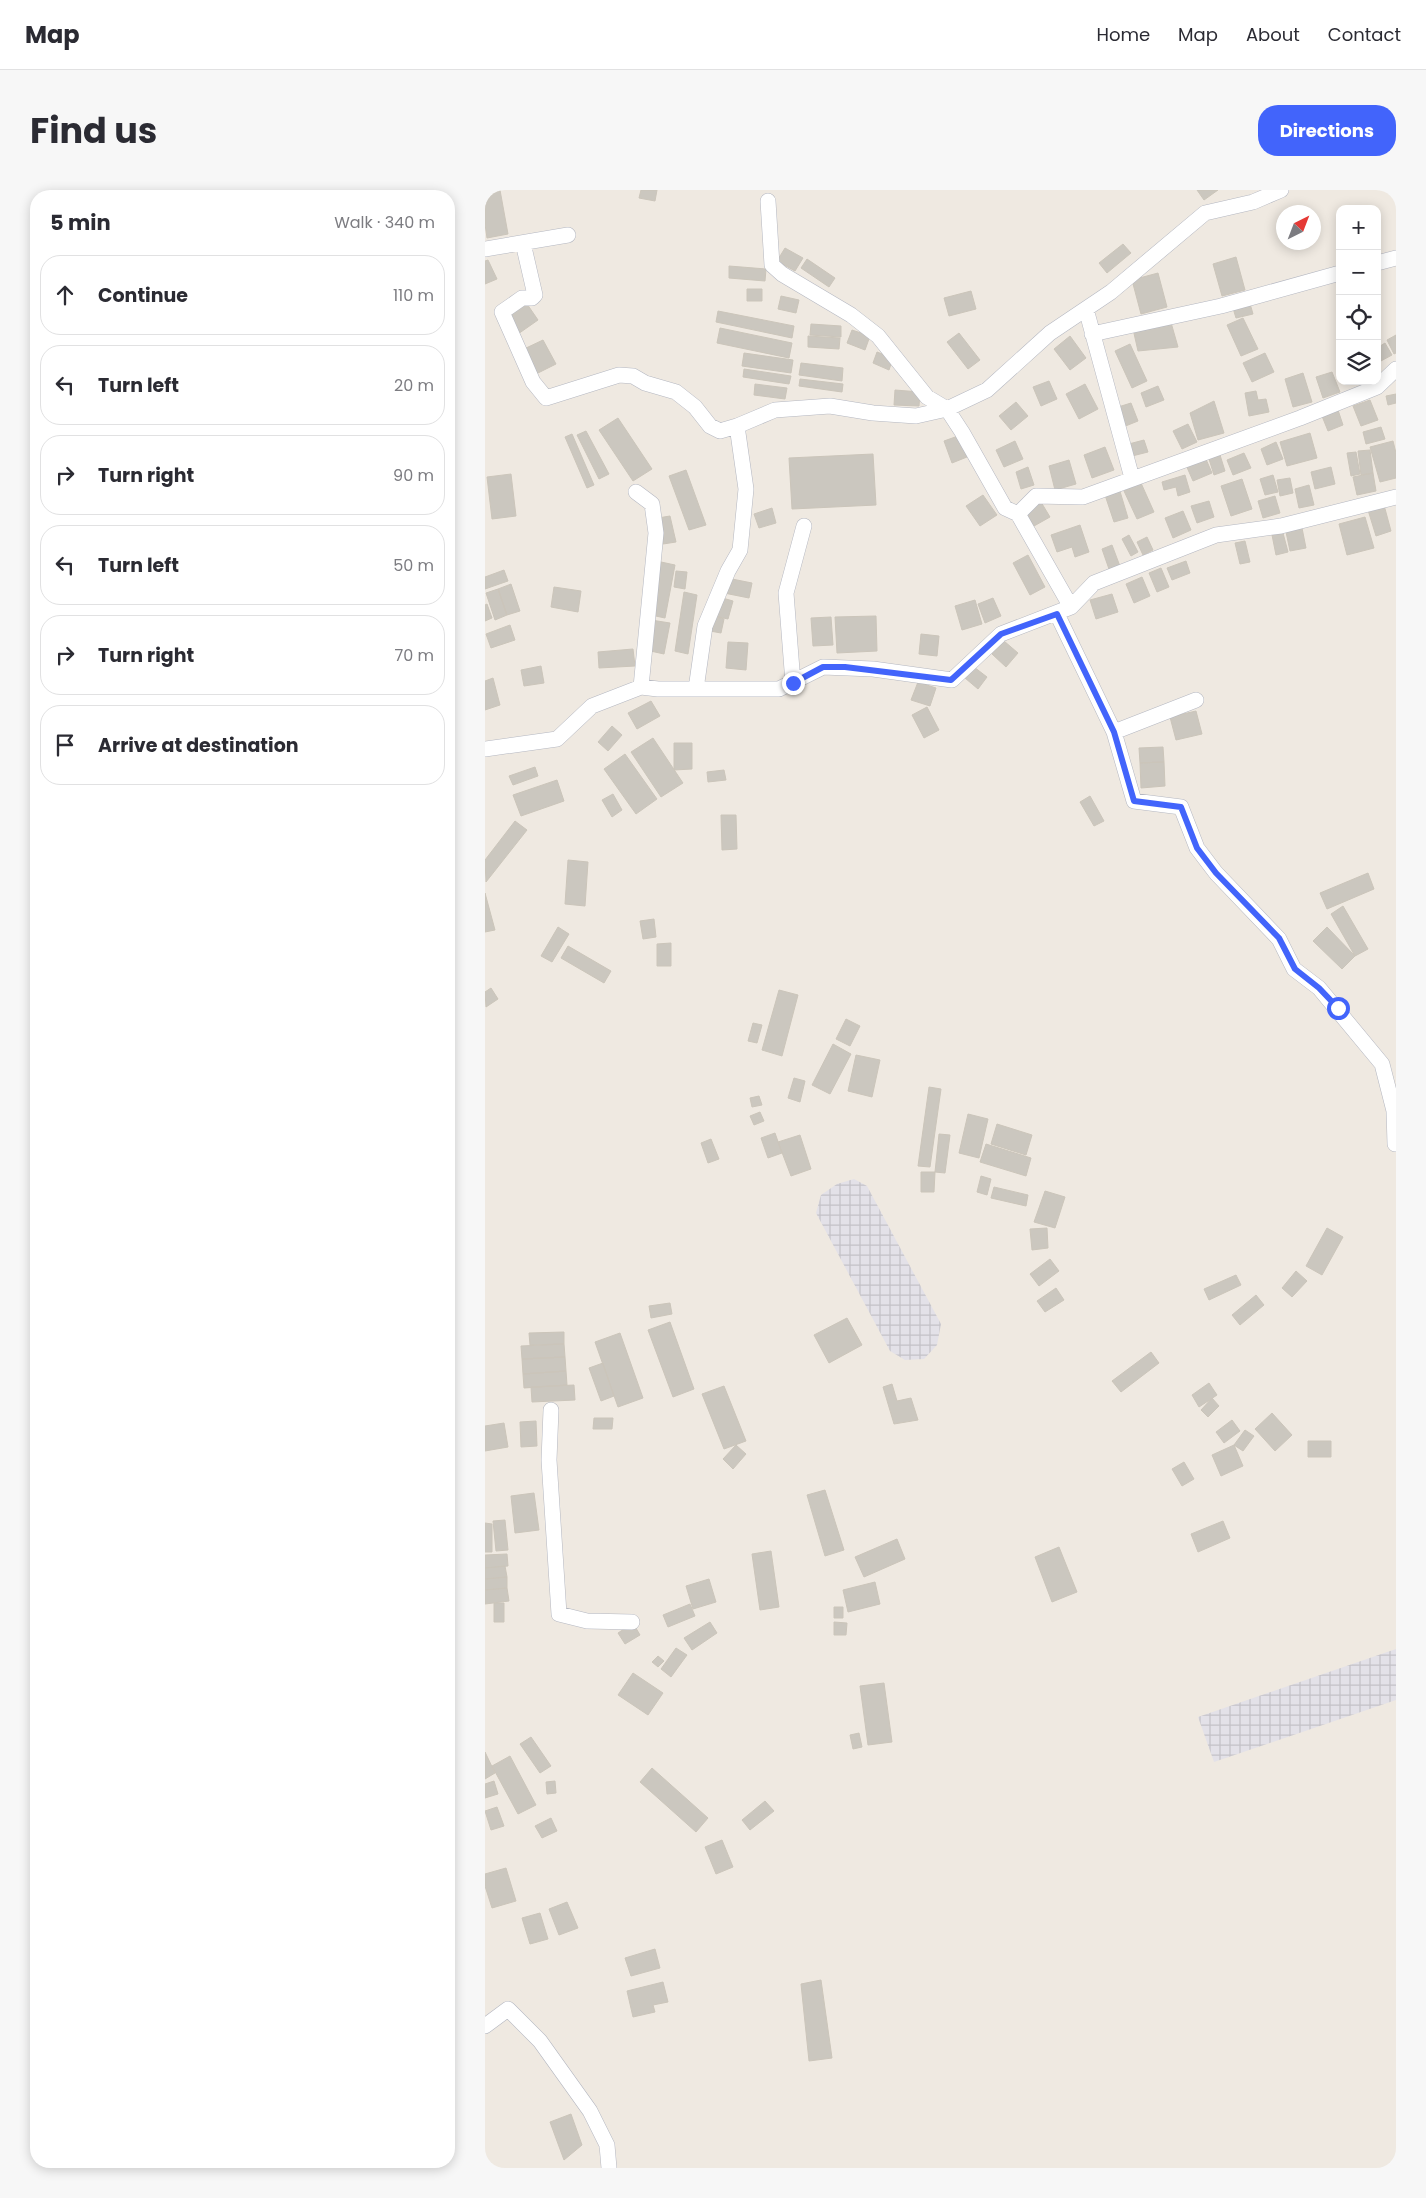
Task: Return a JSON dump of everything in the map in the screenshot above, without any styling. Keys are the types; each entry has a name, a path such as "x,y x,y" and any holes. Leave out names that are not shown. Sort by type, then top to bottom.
{"street":[{"path":"523,243 535,295 532,298 522,298 503,312 533,382 546,398 619,375 633,376 645,383 676,392 695,407 710,426 720,430 737,426 775,410 830,406 873,413 916,416 947,409 987,390 1050,333 1111,292 1205,213 1253,202 1281,190"},
{"path":"768,201 772,265 782,274 851,315 878,336 927,397 947,409 1005,508 1018,514 1064,610 1114,732 1134,801 1181,807 1197,848 1216,873 1279,938 1295,969 1319,988 1382,1064 1394,1110 1395,1144"},
{"path":"485,250 568,234"},
{"path":"1381,262 1396,258"},
{"path":"1092,334 1221,306 1336,274"},
{"path":"1086,309 1132,478"},
{"path":"1018,514 1036,496 1083,497 1300,418 1377,387 1396,369"},
{"path":"696,689 705,626 740,550 746,488 737,426"},
{"path":"636,492 652,504 655,533 641,687"},
{"path":"485,749 557,739 592,706 641,687 779,689 823,667 873,669 951,680 1001,634 1064,610 1094,583 1216,535 1281,526 1396,497"},
{"path":"793,683 786,593 804,526"},
{"path":"1114,732 1196,700"},
{"path":"551,1410 549,1460 559,1614 587,1621 632,1622"},
{"path":"485,2026 508,2009 541,2041 590,2111 607,2145 609,2168"}],"shaded area":[{"path":"854,1179 867,1186 941,1324 937,1345 924,1359 905,1360 890,1351 816,1213 821,1195 837,1184"},
{"path":"1396,1649 1396,1700 1214,1762 1198,1717"}],"building":[{"path":"485,190 500,190 508,234 487,238"},
{"path":"641,190 657,190 655,201 639,198"},
{"path":"1197,190 1218,190 1204,200"},
{"path":"1123,244 1131,253 1107,273 1099,263"},
{"path":"785,248 803,258 795,271 777,261"},
{"path":"1236,257 1245,290 1222,296 1213,264"},
{"path":"807,259 835,278 829,287 801,268"},
{"path":"488,260 497,279 485,284 485,261"},
{"path":"729,266 766,269 765,281 729,278"},
{"path":"1158,273 1167,307 1141,314 1132,280"},
{"path":"747,289 762,289 762,301 747,301"},
{"path":"971,291 976,309 949,316 944,298"},
{"path":"781,296 799,300 796,313 778,309"},
{"path":"1249,300 1253,314 1236,318 1232,305"},
{"path":"525,301 538,320 518,334 505,315"},
{"path":"718,311 794,326 792,338 716,322"},
{"path":"1243,318 1258,349 1241,356 1227,325"},
{"path":"1170,319 1178,347 1138,351 1133,329"},
{"path":"811,324 841,326 841,337 810,335"},
{"path":"720,328 792,343 789,358 717,343"},
{"path":"852,330 870,336 865,350 847,343"},
{"path":"959,333 980,360 968,369 947,342"},
{"path":"1396,335 1396,353 1394,354 1387,340"},
{"path":"808,336 840,338 839,349 808,347"},
{"path":"1070,336 1086,358 1070,370 1054,349"},
{"path":"543,340 556,364 536,374 524,349"},
{"path":"1385,343 1392,355 1381,361 1381,346"},
{"path":"1130,344 1147,381 1132,388 1115,351"},
{"path":"877,352 893,358 889,370 873,363"},
{"path":"744,353 793,360 791,373 742,366"},
{"path":"1265,353 1274,372 1252,382 1243,363"},
{"path":"801,363 843,368 842,381 799,375"},
{"path":"744,369 791,376 789,384 743,377"},
{"path":"1332,372 1340,392 1323,398 1316,377"},
{"path":"1303,373 1312,402 1293,407 1285,379"},
{"path":"800,379 843,384 842,392 799,386"},
{"path":"1049,381 1057,399 1041,406 1033,387"},
{"path":"755,384 787,388 785,399 754,395"},
{"path":"1085,384 1098,409 1079,419 1066,394"},
{"path":"1158,386 1164,400 1146,407 1141,393"},
{"path":"895,390 920,392 919,406 894,405"},
{"path":"1256,391 1258,400 1266,399 1269,412 1249,416 1245,393"},
{"path":"1396,394 1396,403 1388,405 1386,396"},
{"path":"1370,400 1378,420 1361,426 1353,406"},
{"path":"1214,401 1224,433 1198,440 1190,413"},
{"path":"1016,402 1028,416 1011,430 999,416"},
{"path":"1131,403 1138,421 1123,427 1115,408"},
{"path":"1338,410 1343,425 1328,431 1322,416"},
{"path":"618,418 652,469 633,481 599,430"},
{"path":"1188,424 1197,442 1182,449 1173,431"},
{"path":"1381,427 1385,439 1366,444 1363,432"},
{"path":"586,431 609,474 599,479 577,435"},
{"path":"1310,433 1317,458 1287,466 1280,442"},
{"path":"572,434 594,485 587,488 565,437"},
{"path":"958,436 967,457 952,463 944,441"},
{"path":"1144,440 1148,452 1128,457 1125,445"},
{"path":"1015,441 1023,459 1004,467 996,450"},
{"path":"1393,441 1396,453 1396,478 1380,482 1370,447"},
{"path":"1276,442 1283,459 1267,465 1261,449"},
{"path":"1105,447 1114,470 1092,478 1084,455"},
{"path":"1370,450 1373,473 1361,475 1358,451"},
{"path":"1356,452 1360,474 1351,476 1347,453"},
{"path":"1244,453 1251,468 1233,475 1227,460"},
{"path":"873,454 876,505 792,509 789,458"},
{"path":"1220,455 1225,471 1214,475 1209,459"},
{"path":"1205,457 1212,473 1193,481 1186,465"},
{"path":"1069,460 1076,484 1055,490 1049,466"},
{"path":"1028,467 1034,485 1021,489 1016,472"},
{"path":"1331,467 1335,484 1315,489 1311,472"},
{"path":"686,470 706,525 689,530 669,476"},
{"path":"1373,473 1376,491 1357,495 1353,477"},
{"path":"511,474 516,516 492,519 487,477"},
{"path":"1185,475 1190,492 1178,496 1176,487 1164,490 1162,482"},
{"path":"1273,475 1278,492 1265,495 1260,479"},
{"path":"1290,478 1293,493 1280,496 1277,480"},
{"path":"1242,479 1252,509 1231,516 1221,486"},
{"path":"1141,483 1154,512 1137,519 1124,491"},
{"path":"1309,485 1314,505 1299,508 1295,489"},
{"path":"1119,488 1128,518 1114,522 1104,492"},
{"path":"983,495 997,515 980,526 966,506"},
{"path":"1275,496 1280,513 1263,518 1258,501"},
{"path":"1209,501 1214,517 1197,523 1191,506"},
{"path":"1041,502 1050,517 1034,526 1025,511"},
{"path":"1384,505 1391,531 1376,536 1368,510"},
{"path":"772,508 776,523 759,528 754,514"},
{"path":"1183,511 1191,530 1173,538 1165,518"},
{"path":"670,516 676,542 663,544 658,518"},
{"path":"1365,517 1374,548 1347,555 1339,524"},
{"path":"1080,525 1089,552 1075,557 1072,547 1057,552 1051,535"},
{"path":"1302,528 1306,548 1290,551 1286,532"},
{"path":"1283,533 1288,552 1276,555 1272,535"},
{"path":"1129,535 1138,552 1131,556 1122,539"},
{"path":"1147,537 1153,550 1143,555 1137,542"},
{"path":"1245,541 1250,562 1240,564 1235,543"},
{"path":"1112,545 1121,569 1110,572 1102,549"},
{"path":"1028,555 1045,587 1030,595 1013,563"},
{"path":"1186,561 1190,573 1172,580 1167,568"},
{"path":"661,562 675,565 665,618 651,615"},
{"path":"1161,568 1169,587 1157,592 1149,573"},
{"path":"504,570 508,581 485,589 485,577"},
{"path":"676,571 687,572 685,589 674,587"},
{"path":"1142,577 1150,596 1134,603 1126,584"},
{"path":"727,578 752,583 749,598 724,593"},
{"path":"511,584 520,611 507,615 498,589"},
{"path":"554,587 581,591 578,612 551,607"},
{"path":"498,589 507,615 495,620 486,593"},
{"path":"684,592 697,595 688,654 675,651"},
{"path":"1112,594 1118,612 1096,619 1090,600"},
{"path":"719,597 733,601 728,619 714,616"},
{"path":"993,598 1001,616 985,623 978,604"},
{"path":"975,600 982,624 962,630 955,606"},
{"path":"487,604 492,618 485,621 485,605"},
{"path":"714,616 724,619 721,633 710,631"},
{"path":"876,616 877,651 837,653 835,617"},
{"path":"831,617 833,645 813,646 811,618"},
{"path":"651,620 670,623 664,654 646,650"},
{"path":"510,625 515,640 491,648 486,634"},
{"path":"921,634 939,636 937,656 919,654"},
{"path":"1004,641 1018,653 1006,667 992,654"},
{"path":"728,642 748,643 746,670 726,668"},
{"path":"633,649 635,666 599,668 598,652"},
{"path":"541,666 544,683 524,686 521,670"},
{"path":"974,667 987,677 978,689 965,678"},
{"path":"493,678 500,705 485,710 485,681"},
{"path":"918,682 936,688 930,706 911,700"},
{"path":"651,701 660,716 637,729 628,713"},
{"path":"927,707 939,730 924,738 912,715"},
{"path":"1196,711 1202,734 1176,740 1170,717"},
{"path":"612,726 622,735 608,751 598,742"},
{"path":"653,738 683,783 661,797 631,752"},
{"path":"674,743 692,743 692,769 674,770"},
{"path":"1163,747 1164,762 1140,763 1139,748"},
{"path":"625,754 657,799 636,814 604,769"},
{"path":"1164,762 1165,786 1141,788 1140,763"},
{"path":"535,767 538,776 513,785 509,776"},
{"path":"724,770 726,780 708,782 707,772"},
{"path":"557,780 564,801 521,816 513,795"},
{"path":"613,794 622,810 612,817 602,800"},
{"path":"1090,796 1104,821 1094,826 1080,802"},
{"path":"721,815 736,815 737,849 722,850"},
{"path":"515,821 527,830 486,882 485,860"},
{"path":"568,860 588,862 585,906 565,904"},
{"path":"1368,873 1374,889 1327,909 1320,893"},
{"path":"485,893 495,930 485,932"},
{"path":"1343,906 1368,949 1355,956 1331,914"},
{"path":"654,919 656,937 643,939 640,921"},
{"path":"558,927 569,934 552,962 541,956"},
{"path":"1327,927 1355,956 1342,969 1313,941"},
{"path":"671,943 671,966 657,966 657,944"},
{"path":"568,946 611,971 604,983 561,958"},
{"path":"491,988 498,999 486,1007 485,992"},
{"path":"779,990 798,995 782,1056 762,1050"},
{"path":"846,1019 860,1026 850,1046 836,1039"},
{"path":"753,1023 762,1025 757,1043 748,1041"},
{"path":"833,1044 851,1054 830,1094 812,1085"},
{"path":"856,1055 880,1060 872,1097 848,1091"},
{"path":"794,1078 805,1081 800,1102 788,1098"},
{"path":"929,1087 941,1089 930,1167 918,1166"},
{"path":"759,1096 762,1105 752,1107 750,1098"},
{"path":"760,1112 764,1121 754,1125 750,1116"},
{"path":"968,1114 988,1119 979,1158 959,1153"},
{"path":"997,1124 1032,1135 1026,1155 991,1144"},
{"path":"775,1133 782,1153 768,1158 761,1138"},
{"path":"939,1134 950,1135 945,1173 935,1172"},
{"path":"800,1135 811,1169 791,1176 778,1142"},
{"path":"711,1139 719,1159 708,1163 701,1143"},
{"path":"986,1144 1031,1158 1026,1176 980,1162"},
{"path":"921,1172 935,1172 934,1192 921,1192"},
{"path":"981,1176 991,1179 987,1195 977,1192"},
{"path":"994,1187 1028,1195 1026,1206 991,1198"},
{"path":"1045,1191 1065,1197 1055,1228 1034,1222"},
{"path":"1047,1228 1048,1248 1032,1250 1030,1229"},
{"path":"1327,1228 1343,1237 1322,1275 1306,1266"},
{"path":"1050,1259 1059,1271 1039,1286 1030,1274"},
{"path":"1296,1271 1307,1281 1292,1297 1282,1288"},
{"path":"1236,1275 1241,1285 1209,1300 1204,1289"},
{"path":"1056,1288 1064,1300 1045,1312 1037,1301"},
{"path":"1256,1295 1264,1305 1240,1325 1232,1315"},
{"path":"670,1303 672,1314 651,1318 649,1306"},
{"path":"847,1318 862,1345 829,1363 814,1335"},
{"path":"670,1322 694,1389 673,1397 648,1330"},
{"path":"564,1332 564,1344 530,1345 529,1333"},
{"path":"620,1333 643,1398 618,1407 595,1342"},
{"path":"564,1344 565,1357 522,1359 521,1346"},
{"path":"1151,1352 1159,1363 1121,1392 1112,1381"},
{"path":"565,1357 566,1371 523,1374 522,1359"},
{"path":"603,1363 614,1396 601,1401 589,1368"},
{"path":"566,1371 567,1385 524,1388 523,1374"},
{"path":"1209,1383 1217,1395 1199,1407 1192,1395"},
{"path":"892,1384 897,1401 911,1398 918,1420 894,1424 883,1387"},
{"path":"574,1385 575,1400 532,1402 531,1387"},
{"path":"724,1386 746,1441 724,1449 702,1394"},
{"path":"1212,1398 1219,1406 1208,1417 1201,1410"},
{"path":"1272,1413 1292,1435 1275,1451 1255,1429"},
{"path":"594,1418 613,1418 612,1429 593,1429"},
{"path":"1232,1420 1240,1431 1224,1443 1216,1432"},
{"path":"536,1421 537,1446 521,1447 520,1422"},
{"path":"504,1423 508,1447 485,1451 485,1426"},
{"path":"1245,1430 1254,1436 1243,1451 1234,1445"},
{"path":"1308,1441 1331,1441 1331,1457 1308,1457"},
{"path":"736,1445 746,1454 733,1469 723,1459"},
{"path":"1234,1445 1243,1466 1221,1476 1212,1455"},
{"path":"1184,1462 1194,1479 1182,1486 1172,1469"},
{"path":"825,1490 844,1550 825,1556 807,1495"},
{"path":"534,1493 539,1530 515,1533 511,1496"},
{"path":"505,1520 508,1550 496,1551 493,1521"},
{"path":"1223,1521 1230,1538 1198,1552 1191,1534"},
{"path":"485,1523 492,1524 492,1552 485,1552"},
{"path":"897,1539 905,1559 864,1577 855,1557"},
{"path":"1059,1547 1077,1592 1052,1602 1035,1557"},
{"path":"771,1551 779,1607 760,1610 752,1554"},
{"path":"507,1554 508,1566 485,1568 485,1555"},
{"path":"505,1566 507,1577 485,1579 485,1568"},
{"path":"507,1577 507,1588 485,1590 485,1579"},
{"path":"709,1579 716,1602 693,1609 686,1586"},
{"path":"875,1582 880,1604 848,1612 843,1590"},
{"path":"507,1588 509,1601 485,1604 485,1590"},
{"path":"494,1603 504,1603 504,1622 494,1622"},
{"path":"690,1604 695,1616 668,1627 663,1615"},
{"path":"834,1607 843,1607 843,1618 834,1618"},
{"path":"710,1622 717,1633 692,1650 684,1638"},
{"path":"834,1622 847,1623 846,1635 834,1635"},
{"path":"633,1623 640,1635 625,1644 618,1633"},
{"path":"676,1648 687,1655 671,1677 661,1669"},
{"path":"658,1656 664,1661 658,1667 652,1662"},
{"path":"633,1673 663,1693 648,1715 618,1695"},
{"path":"884,1683 892,1742 868,1745 860,1686"},
{"path":"859,1733 862,1747 853,1749 850,1735"},
{"path":"531,1737 551,1766 540,1773 520,1744"},
{"path":"485,1752 495,1773 485,1779"},
{"path":"510,1756 536,1805 518,1814 492,1766"},
{"path":"652,1768 708,1818 696,1832 640,1782"},
{"path":"494,1781 498,1794 485,1798 485,1784"},
{"path":"555,1781 556,1793 547,1794 546,1782"},
{"path":"765,1801 774,1811 750,1830 742,1820"},
{"path":"497,1807 504,1826 491,1830 485,1811"},
{"path":"551,1818 557,1831 542,1838 535,1826"},
{"path":"722,1840 733,1867 716,1874 705,1847"},
{"path":"506,1868 516,1901 492,1908 485,1886 485,1874"},
{"path":"567,1902 578,1928 559,1935 549,1909"},
{"path":"540,1913 548,1939 530,1944 522,1918"},
{"path":"655,1949 660,1968 631,1976 625,1958"},
{"path":"821,1980 832,2058 809,2061 801,1984"},
{"path":"663,1982 668,2002 653,2005 655,2012 633,2017 627,1991"},
{"path":"571,2114 582,2145 564,2160 550,2122"}],"route":[{"path":"793,683 823,667 873,669 951,680 1001,634 1057,614 1114,732 1134,801 1157,806 1181,807 1197,848 1216,873 1251,912 1279,938 1295,969 1319,988 1338,1008"}]}
